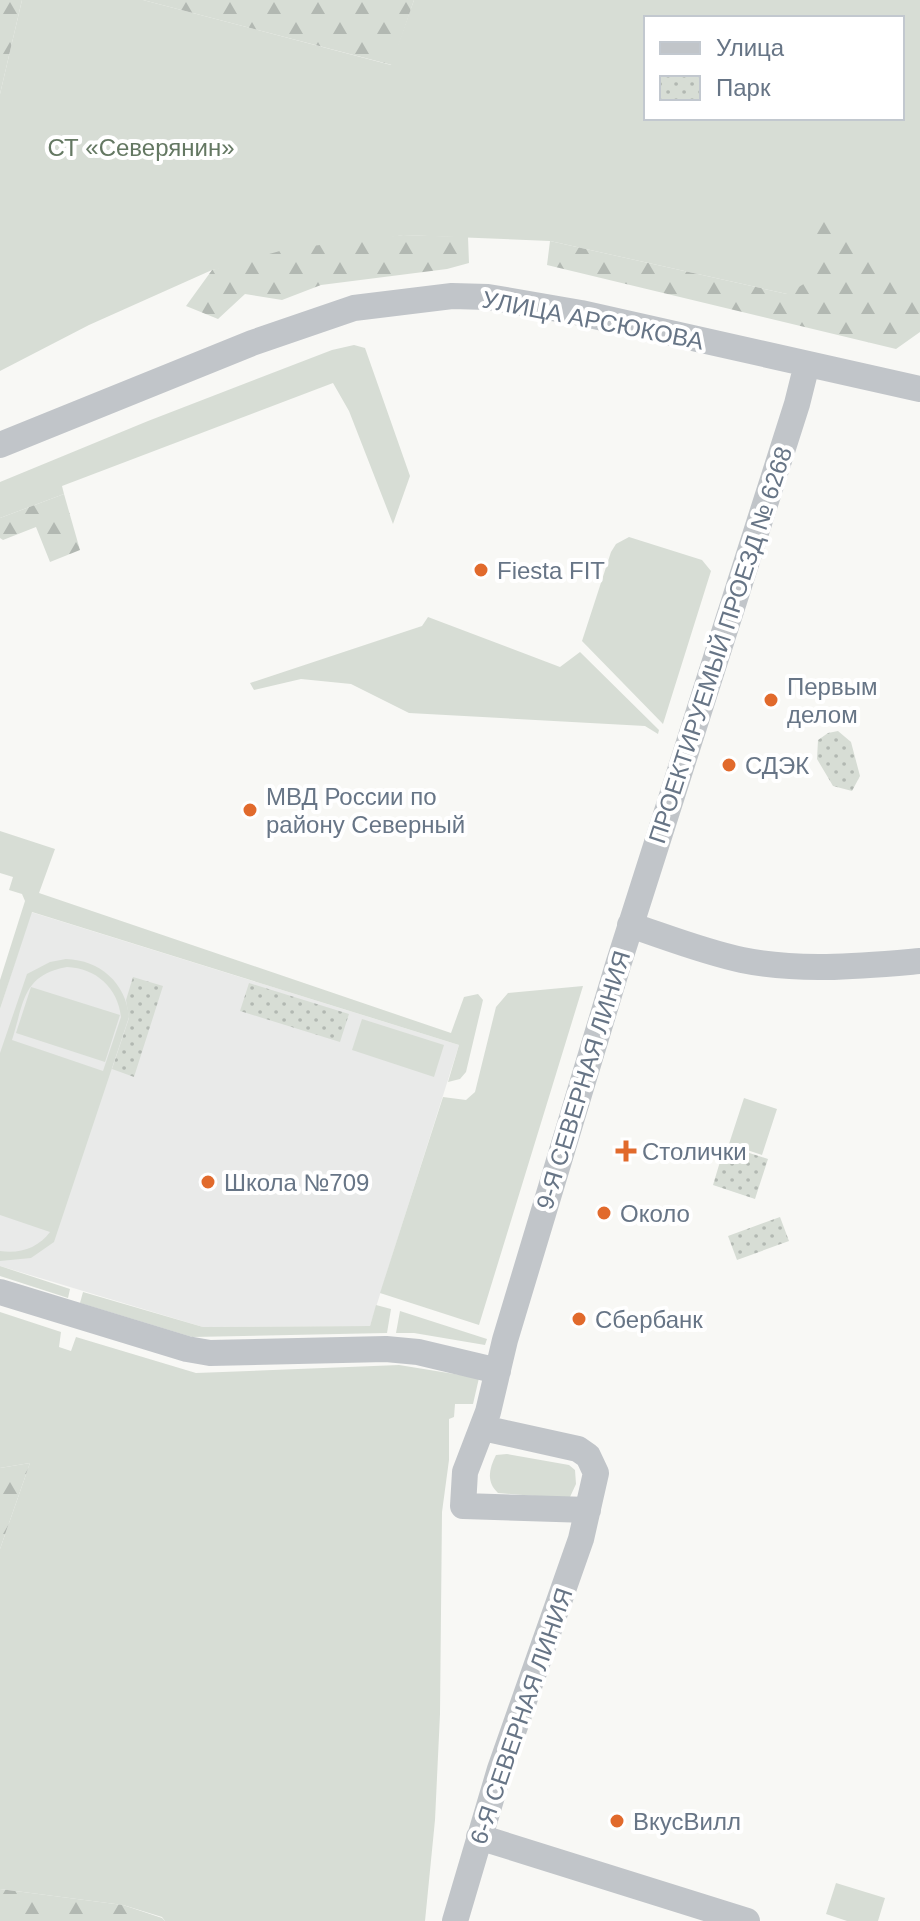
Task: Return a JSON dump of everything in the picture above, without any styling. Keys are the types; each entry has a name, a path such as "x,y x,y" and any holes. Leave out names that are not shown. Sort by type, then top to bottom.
{"street":[{"name":"УЛИЦА АРСЮКОВА","path":"0,445 252,343 354,308 423,297 488,297 532,303 920,389"},
{"name":"ПРОЕКТИРУЕМЫЙ ПРОЕЗД № 6268","path":"630,925 797,404 807,364"},
{"name":"9-Я СЕВЕРНАЯ ЛИНИЯ","path":"483,1428 518,1294 630,925 740,959 769,964 855,967 920,961"},
{"path":"0,1292 187,1349 210,1353 386,1349 418,1352 498,1371"},
{"path":"483,1428 465,1472 463,1506 588,1510"},
{"name":"6-Я СЕВЕРНАЯ ЛИНИЯ","path":"455,1921 505,1754 567,1580 596,1478 595,1466 578,1449 483,1428"},
{"path":"479,1837 747,1921"}],"shaded area":[{"name":"Школа №709","path":"31,912 459,1045 370,1326 203,1327 0,1266 0,1009"}],"green space":[{"path":"0,0 22,0 0,94"},
{"name":"СТ «Северянин»","path":"22,0 143,0 391,65 414,0 920,0 920,304 787,294 550,241 403,235 212,270 89,325 0,371 0,94"},
{"path":"143,0 414,0 392,65"},
{"path":"829,210 845,237 878,269 920,283 920,332 896,349 547,265 550,241 787,294 812,279 809,216"},
{"path":"403,235 468,237 469,263 447,269 321,285 282,300 245,294 218,319 186,306 212,270 287,249"},
{"path":"354,345 365,348 410,476 393,524 349,411 333,383 62,486 64,494 0,518 0,482 148,421 332,350"},
{"path":"64,494 80,550 50,562 36,527 3,540 0,538 0,518"},
{"path":"629,537 702,560 711,571 663,724 582,641 611,552 616,544"},
{"path":"428,617 560,667 580,652 659,730 658,734 645,726 409,713 351,684 301,679 254,690 250,683 422,626"},
{"path":"838,731 851,742 860,776 852,791 833,786 817,759 818,740"},
{"path":"0,831 55,849 39,893 451,1033 464,997 478,994 483,1000 466,1072 460,1079 448,1082 459,1045 32,912 0,1009 0,980 25,901 22,894 9,890 13,877 0,873"},
{"path":"78,960 100,969 117,984 129,1017 54,1242 31,1258 0,1261 0,1251 28,1249 50,1232 0,1215 0,1053 27,974 50,962","holes":["78,968 104,982 119,1007 121,1017 103,1071 12,1040 23,1003 33,984 52,971"]},
{"path":"133,977 163,986 134,1077 112,1069 129,1018 126,1000"},
{"path":"249,983 349,1014 340,1042 240,1011"},
{"path":"583,986 479,1325 380,1293 443,1097 466,1100 475,1092 496,1007 508,993"},
{"path":"31,987 120,1015 105,1062 16,1033"},
{"path":"362,1019 444,1045 434,1077 352,1050"},
{"path":"744,1098 777,1109 762,1155 729,1144"},
{"path":"725,1145 768,1159 755,1199 713,1185"},
{"path":"780,1217 789,1241 737,1260 728,1236"},
{"path":"0,1266 70,1289 68,1298 0,1276"},
{"path":"83,1292 203,1327 370,1326 376,1305 391,1309 387,1333 192,1337 80,1303"},
{"path":"400,1311 487,1339 485,1345 414,1333 396,1333"},
{"path":"0,1312 61,1332 59,1347 71,1351 76,1337 196,1373 399,1365 479,1378 473,1404 455,1404 454,1417 449,1419 449,1460 442,1512 440,1714 435,1820 425,1921 165,1921 162,1917 123,1905 0,1889 0,1549 30,1463 0,1468"},
{"path":"507,1454 569,1465 575,1470 576,1484 570,1497 498,1493 490,1480 490,1470 496,1455"},
{"path":"30,1463 0,1549 0,1468"},
{"path":"836,1883 885,1898 878,1921 847,1921 826,1914"},
{"path":"0,1889 123,1905 165,1921 0,1921"}],"place":[{"name":"Fiesta FIT","path":"481,570"},
{"name":"Первым делом","path":"771,700"},
{"name":"СДЭК","path":"729,765"},
{"name":"МВД России по району Северный","path":"250,810"},
{"name":"Столички","path":"626,1151"},
{"name":"Школа №709","path":"208,1182"},
{"name":"Около","path":"604,1213"},
{"name":"Сбербанк","path":"579,1319"},
{"name":"ВкусВилл","path":"617,1821"}]}
